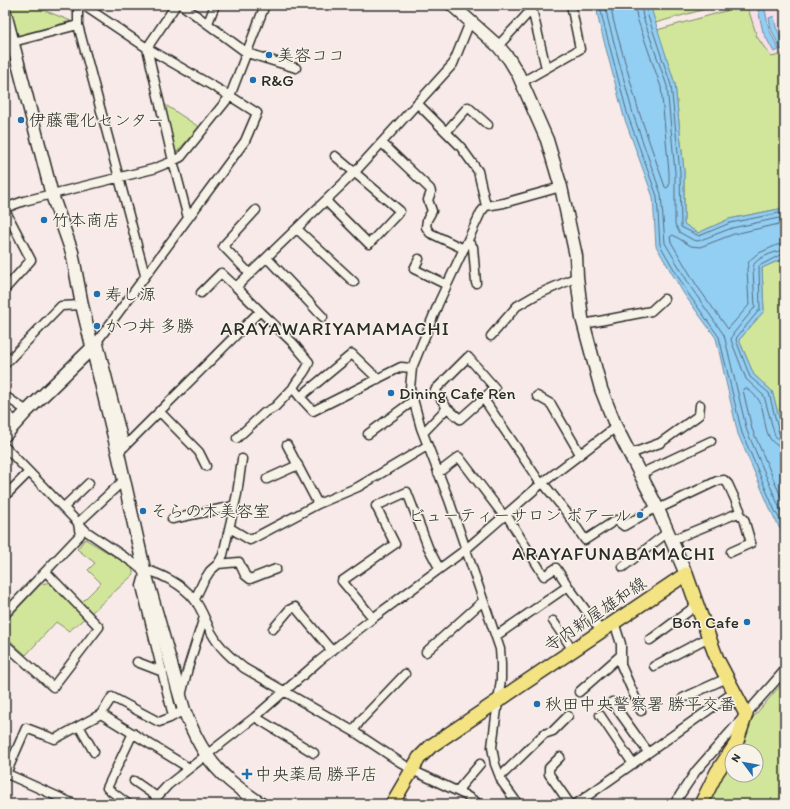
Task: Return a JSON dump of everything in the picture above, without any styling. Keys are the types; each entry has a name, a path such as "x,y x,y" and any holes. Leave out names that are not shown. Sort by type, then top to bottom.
{"main road":[{"path":"686,574 696,605 717,659 746,714 736,744 717,772 701,804"},
{"name":"寺内新屋雄和線","path":"392,804 420,758 431,746 686,574"}],"street":[{"path":"78,5 78,25 145,275"},
{"path":"5,435 16,422 96,343 245,141 257,113 147,48 83,5"},
{"path":"176,5 147,48 173,161 188,218"},
{"path":"182,5 247,53 296,68"},
{"path":"208,23 215,5"},
{"path":"5,288 31,260 5,209 24,201 153,169 181,157 230,96 265,5"},
{"path":"452,5 498,46 509,59 522,82 547,140 561,187 576,256 577,277 584,324 601,389 616,427 658,508 686,574"},
{"path":"522,82 580,49 571,5"},
{"path":"498,46 531,7"},
{"path":"531,7 546,68"},
{"path":"5,13 9,43 52,195 72,252 82,305 96,343 122,449 124,480 144,570 179,708"},
{"path":"236,287 354,174 453,64 470,22"},
{"path":"9,43 78,25"},
{"path":"417,103 460,146 478,171 486,206"},
{"path":"446,132 468,107 488,125"},
{"path":"382,143 430,189 431,192 428,200 432,211 427,220 426,228 430,233 473,247 476,283"},
{"path":"326,201 369,244 400,211 334,156"},
{"path":"518,804 502,782 495,764 492,747 501,664 500,649 449,500 427,446 410,388 412,368 481,212 486,206 504,203 561,187"},
{"path":"250,274 223,246 256,210"},
{"path":"297,229 354,282"},
{"path":"267,258 323,317"},
{"path":"418,259 414,269 448,285"},
{"path":"201,293 221,273 292,343 309,362 308,367 293,388 275,407 264,413 237,438"},
{"path":"491,336 517,306 536,295 577,277"},
{"path":"584,324 651,311 664,299"},
{"path":"5,364 61,306 82,305"},
{"path":"122,449 260,311"},
{"path":"300,397 352,354 378,379"},
{"path":"468,357 494,388 460,419 447,408 435,390 468,357"},
{"path":"293,388 313,411 401,367 412,368"},
{"path":"5,396 27,411"},
{"path":"536,396 551,404 580,454"},
{"path":"483,398 542,484 567,513 584,540 616,520 624,526 658,508 717,481 724,480 728,484 740,510 738,513"},
{"path":"368,434 413,401"},
{"path":"630,454 660,443 699,415 700,405"},
{"path":"423,433 447,408"},
{"path":"5,412 16,422"},
{"path":"159,412 198,452 206,466"},
{"path":"134,780 155,801 168,786 189,768 255,717 332,651 373,618 465,550 542,484 616,427"},
{"path":"640,474 711,441"},
{"path":"287,445 318,504"},
{"path":"230,528 250,540 318,504 358,487 427,446"},
{"path":"5,447 78,523 95,538 144,570 154,572 178,585 194,599 218,643 228,655 244,668 353,731 412,770 457,791 479,804"},
{"path":"438,473 460,457 505,515 544,576 556,568 601,631"},
{"path":"194,599 206,576 218,564 223,555 230,528 242,459"},
{"path":"267,479 298,464"},
{"path":"5,496 29,472"},
{"path":"78,523 124,480"},
{"path":"64,507 89,483"},
{"path":"373,618 342,581 395,544 376,506 407,492 428,547 439,568"},
{"path":"172,519 234,506"},
{"path":"623,567 670,536 738,513"},
{"path":"731,552 751,543 744,518 738,513"},
{"path":"5,614 80,535 78,523"},
{"path":"218,564 239,562 244,575 250,579 276,569"},
{"path":"144,570 141,586 163,672 179,708 206,755 220,772 261,804"},
{"path":"5,644 53,687 99,627 46,572"},
{"path":"496,636 568,586"},
{"path":"426,652 483,601"},
{"path":"650,640 696,605"},
{"path":"273,629 289,610 295,607 332,651"},
{"path":"74,804 5,774 26,728 55,738 101,714 112,697 159,722 179,708 188,668 204,617"},
{"path":"553,621 573,650"},
{"path":"614,622 621,644 621,665 641,711"},
{"path":"654,666 709,637"},
{"path":"579,692 621,655"},
{"path":"137,662 163,672"},
{"path":"674,804 696,771 785,670"},
{"path":"353,731 361,720 404,674"},
{"path":"683,698 727,678"},
{"path":"576,804 734,692"},
{"path":"612,702 648,752"},
{"path":"101,714 189,768"},
{"path":"600,715 632,764"},
{"path":"500,777 544,734 553,731 568,716"},
{"path":"255,717 314,753"},
{"path":"79,726 94,752"},
{"path":"128,804 107,788 133,733"},
{"path":"560,757 549,768 549,774 570,804"},
{"path":"457,791 480,764"}],"shaded area":[{"path":"747,5 785,5 785,54 771,58 757,37"}],"green space":[{"path":"8,5 37,5 41,9 71,21 17,36"},
{"path":"650,5 720,5 655,23"},
{"path":"747,5 757,37 771,57 785,54 785,210 779,209 729,219 698,233 684,224 684,171 675,84 657,30"},
{"path":"164,104 199,127 177,152 173,151"},
{"path":"785,259 785,439 772,391 754,375 739,340 764,311 762,268"},
{"path":"85,539 131,566 134,574 91,613 81,603 101,583 88,570 95,563 77,549"},
{"path":"51,582 85,618 69,631 56,622 26,655 5,636 5,622 41,584"},
{"path":"785,680 785,804 706,804 724,769 724,783 764,783 764,743 744,743 749,722"}],"water":[{"path":"596,5 650,5 675,84 684,171 684,224 698,233 729,219 779,209 785,210 785,259 762,268 764,311 739,340 754,375 772,391 785,439 785,527 780,529 738,434 716,338 684,294 656,246 653,197 624,117 599,22"},
{"path":"757,5 764,5 769,29 779,50 774,52 763,32"},
{"path":"774,16 776,27 785,45 785,48 781,50 771,29 769,18"}],"place":[{"name":"美容ココ","path":"269,55"},
{"name":"R&G","path":"253,80"},
{"name":"伊藤電化センター","path":"21,120"},
{"name":"竹本商店","path":"44,220"},
{"name":"寿し源","path":"97,294"},
{"name":"かつ丼 多勝","path":"97,326"},
{"name":"Dining Cafe Ren","path":"391,393"},
{"name":"そらの木美容室","path":"143,511"},
{"name":"ビューティーサロン ポアール","path":"640,515"},
{"name":"Bon Cafe","path":"747,622"},
{"name":"秋田中央警察署 勝平交番","path":"537,704"},
{"name":"中央薬局 勝平店","path":"247,774"}],"district":[{"name":"ARAYAWARIYAMAMACHI","path":"335,328"},
{"name":"ARAYAFUNABAMACHI","path":"614,553"}]}
